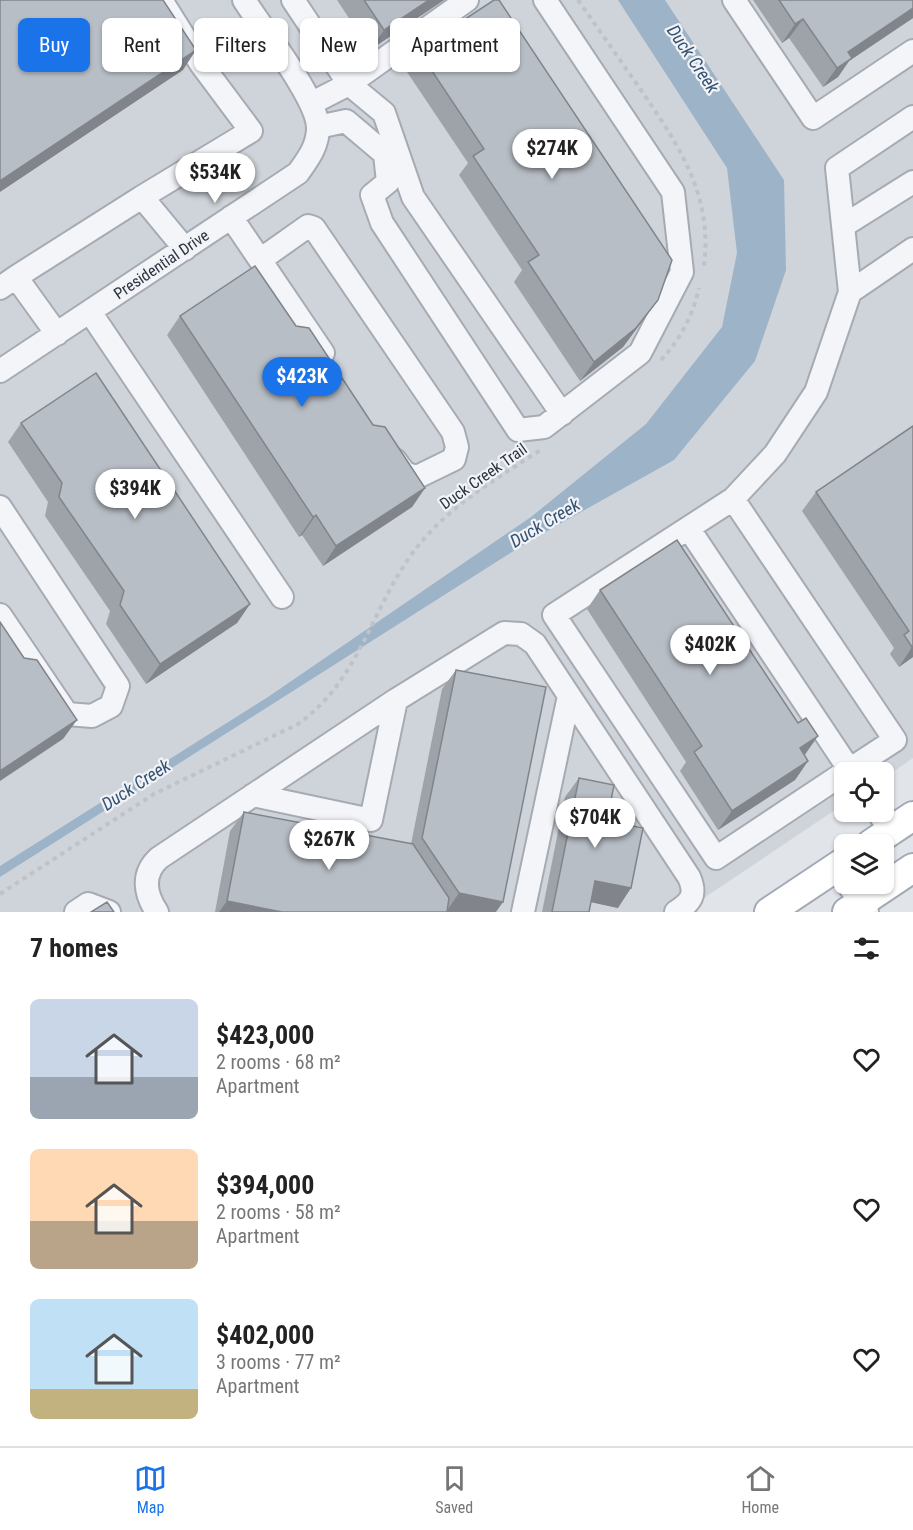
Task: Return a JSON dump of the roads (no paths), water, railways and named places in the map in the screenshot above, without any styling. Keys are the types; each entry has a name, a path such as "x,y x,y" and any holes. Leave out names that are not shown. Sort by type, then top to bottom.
{"main road":[{"path":"894,874 913,868"},
{"path":"769,912 834,893"}],"street":[{"path":"57,334 8,282 251,131 201,64 161,0"},
{"path":"244,0 312,104 318,127 346,121 391,151"},
{"path":"293,0 349,84 384,113 391,151 413,197 562,414"},
{"path":"312,104 349,84 467,0"},
{"path":"391,151 388,182 372,195 382,223 518,430 544,427 640,353 682,272 672,192 545,0"},
{"path":"734,0 813,118 913,51"},
{"path":"834,781 716,858 554,615 733,500 775,454 816,392 850,292 837,168 913,117"},
{"name":"Presidential Drive","path":"0,371 298,173 314,150 318,127"},
{"path":"843,226 913,182"},
{"path":"142,197 184,249"},
{"path":"231,217 338,376"},
{"path":"260,260 308,226 314,228 453,432 457,447 454,459 415,478 404,472 384,443"},
{"path":"850,292 913,249"},
{"path":"90,312 282,597"},
{"path":"733,500 904,734 863,762"},
{"path":"0,507 118,686 111,706 92,716 67,714 0,615"},
{"path":"689,529 841,762"},
{"path":"157,912 146,888 146,879 154,863 396,700 504,633 521,634 535,644 689,877 693,890 692,898 681,910"},
{"path":"523,912 569,696"},
{"path":"253,795 370,820 396,700"},
{"path":"76,912 88,904 109,912"}],"water":[{"name":"Duck Creek","path":"618,0 665,0 784,180 786,270 755,361 674,460 531,540 0,877 0,866 268,697 531,517 646,424 722,327 737,253 727,168"}]}
